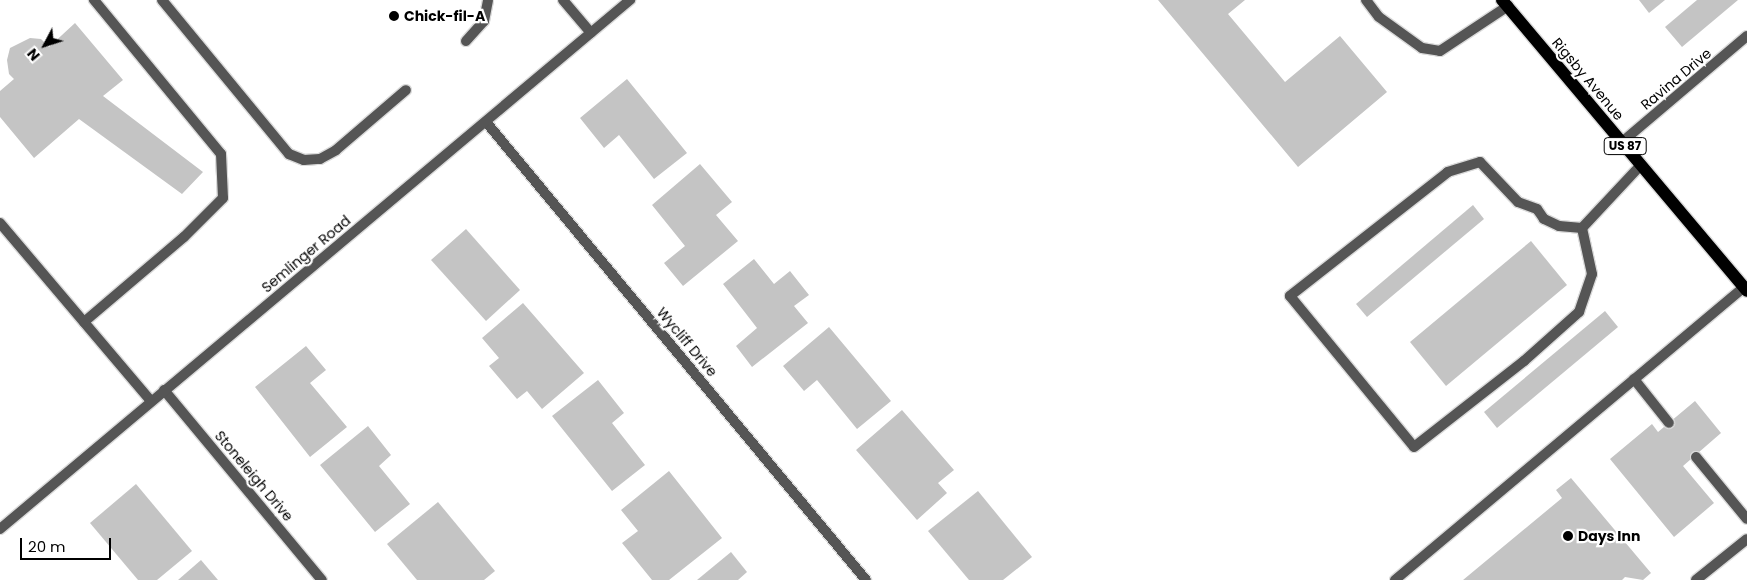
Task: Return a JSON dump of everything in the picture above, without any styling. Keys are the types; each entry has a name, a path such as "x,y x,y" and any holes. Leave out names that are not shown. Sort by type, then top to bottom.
{"main road":[{"name":"Rigsby Avenue","path":"1505,3 1745,289"}],"street":[{"path":"84,322 184,237 223,198 221,154 94,0"},
{"path":"162,0 289,154 304,160 320,159 336,150 406,90"},
{"path":"466,41 484,21 488,0"},
{"path":"563,0 591,33"},
{"name":"Semlinger Road","path":"0,529 630,0"},
{"path":"1366,0 1379,16 1422,48 1440,51 1505,3"},
{"name":"Ravina Drive","path":"1622,142 1747,36"},
{"name":"Wycliff Drive","path":"486,122 866,580"},
{"path":"1480,162 1518,202 1538,209 1544,219 1582,228 1592,274 1579,312 1524,361 1414,447 1290,296 1448,172 1480,162"},
{"path":"1582,228 1641,165"},
{"path":"0,223 151,402"},
{"path":"1395,580 1634,379 1745,289"},
{"path":"1634,379 1669,423"},
{"name":"Stoneleigh Drive","path":"164,390 322,580"},
{"path":"1696,457 1747,519"},
{"path":"1696,580 1747,539"}],"building":[{"path":"1158,0 1245,0 1228,14 1285,82 1340,36 1387,92 1298,167"},
{"path":"1639,0 1665,0 1649,13"},
{"path":"1697,0 1738,0 1682,47 1665,27"},
{"path":"75,23 123,80 103,96 203,172 182,194 79,119 34,158 0,117 0,91 14,79 9,74 7,60 10,48 30,38 41,39 49,47"},
{"path":"627,79 687,153 654,179 619,135 604,148 580,118"},
{"path":"700,164 732,202 716,215 738,241 683,286 664,263 685,246 652,205"},
{"path":"1473,205 1484,219 1367,317 1356,304"},
{"path":"466,229 520,290 486,321 431,260"},
{"path":"1531,241 1567,285 1446,386 1410,342"},
{"path":"754,259 774,284 790,271 809,295 794,306 808,323 752,367 736,346 757,328 723,284"},
{"path":"523,303 584,373 542,409 527,391 517,399 489,366 499,358 482,338"},
{"path":"1605,311 1618,327 1497,428 1484,412"},
{"path":"829,327 891,401 857,429 817,380 804,391 783,366"},
{"path":"306,346 326,370 310,383 347,427 310,457 255,387"},
{"path":"598,380 624,413 612,423 645,465 612,491 552,416"},
{"path":"1695,401 1721,433 1683,466 1714,503 1674,537 1610,459 1652,424 1658,432"},
{"path":"902,410 954,470 938,483 947,493 917,520 856,450"},
{"path":"368,426 391,455 379,466 410,504 375,532 320,465"},
{"path":"669,471 722,538 669,580 652,580 622,543 638,531 621,510"},
{"name":"Days Inn","path":"1571,478 1651,573 1643,580 1625,577 1622,580 1463,580 1562,498 1556,490"},
{"path":"136,484 192,551 157,580 138,580 90,523"},
{"path":"978,491 1032,557 1003,580 969,580 928,531"},
{"path":"438,502 495,571 484,580 417,580 387,544"},
{"path":"731,552 747,572 738,580 697,580"},
{"path":"201,560 218,580 178,580"}],"place":[{"name":"Chick-fil-A","path":"394,16"},
{"name":"Days Inn","path":"1568,536"}]}
